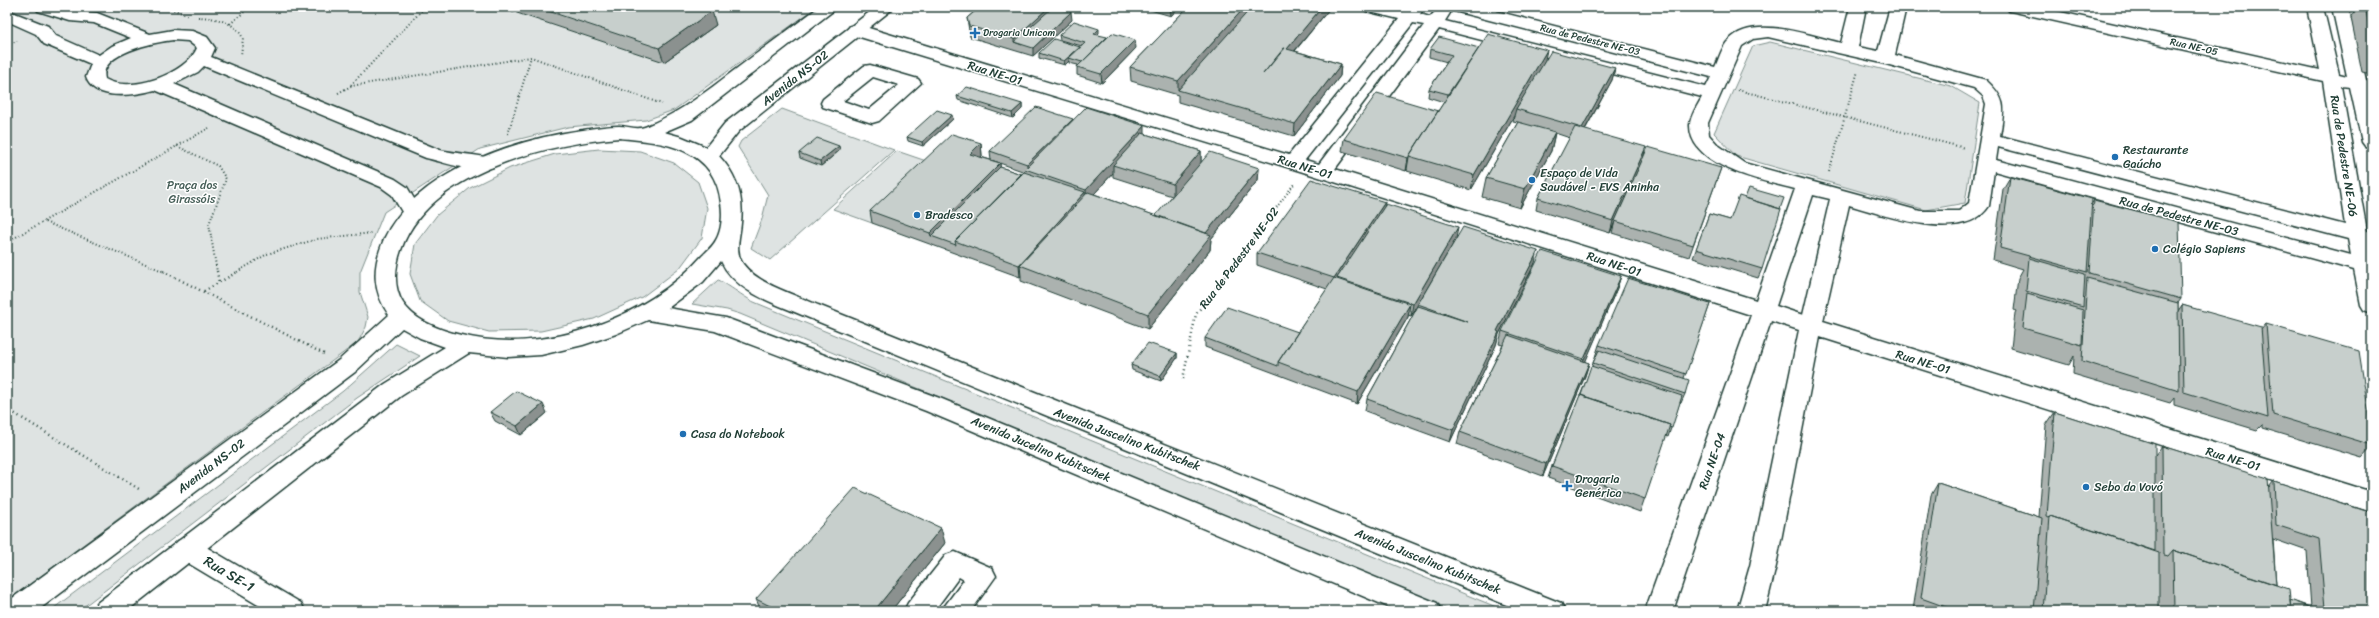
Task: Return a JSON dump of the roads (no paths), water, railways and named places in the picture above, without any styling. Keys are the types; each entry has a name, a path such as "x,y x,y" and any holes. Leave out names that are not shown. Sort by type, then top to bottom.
{"street":[{"path":"44,7 70,16 97,18 148,39"},
{"path":"644,134 685,116 830,7"},
{"name":"Avenida NS-02","path":"709,156 732,127 887,7"},
{"name":"Rua de Pedestre NE-03","path":"1372,7 1414,12 1433,23 1716,84"},
{"path":"1308,168 1447,7"},
{"name":"Rua de Pedestre NE-03","path":"1460,7 1716,84"},
{"path":"1856,52 1858,7"},
{"path":"1885,58 1898,7"},
{"name":"Rua NE-05","path":"2015,7 2366,85"},
{"name":"Rua de Pedestre NE-06","path":"2315,7 2365,237 2372,305"},
{"path":"2340,7 2366,85 2372,142"},
{"path":"1308,168 1414,12"},
{"path":"7,15 42,30 50,40 102,62"},
{"name":"Rua NE-01","path":"856,30 1308,168 2372,502"},
{"path":"1768,32 1856,52 1885,58 1980,84 1991,94 1995,104 1979,206 1964,217 1920,218 1737,167 1711,149 1700,136 1699,123 1716,84 1736,42 1748,34 1768,32"},
{"path":"173,35 193,37 203,42 206,48 201,60 182,74 158,84 130,89 104,86 98,82 95,76 96,69 102,62 121,49 148,39 173,35"},
{"path":"201,60 433,154 461,161 486,163"},
{"path":"158,84 392,185 400,191 412,212"},
{"path":"619,132 644,134 676,140 709,156 724,173 732,195 732,218 727,242 693,279 646,312 615,326 573,340 519,349 464,346 430,334 402,316 385,290 385,264 396,234 412,212 447,184 486,163 552,140 619,132"},
{"path":"1988,152 2365,237"},
{"name":"Rua de Pedestre NE-03","path":"1988,152 2369,267"},
{"path":"1752,611 1763,566 1811,327 1823,191"},
{"name":"Rua NE-04","path":"1659,611 1687,535 1764,311 1823,191"},
{"name":"Avenida Juscelino Kubitschek","path":"727,242 728,253 736,270 758,286 810,310 1551,611"},
{"name":"Avenida Jucelino Kubitschek","path":"646,312 718,324 940,408 1427,611"},
{"name":"Avenida NS-02","path":"16,611 347,366 402,316"},
{"path":"107,611 393,390 464,346"},
{"name":"Rua SE-1","path":"187,549 291,611"},
{"path":"918,611 956,563 983,576 955,611"}],"place":[{"name":"Drogaria Unicom","path":"975,33"},
{"name":"Restaurante Gaúcho","path":"2115,157"},
{"name":"Espaço de Vida Saudável - EVS Aninha","path":"1532,180"},
{"name":"Bradesco","path":"917,215"},
{"name":"Colégio Sapiens","path":"2155,249"},
{"name":"Casa do Notebook","path":"683,434"},
{"name":"Drogaria Genérica","path":"1567,486"},
{"name":"Sebo da Vovó","path":"2086,487"}],"park label":[{"name":"Praça dos Girassóis","path":"192,192"}]}
